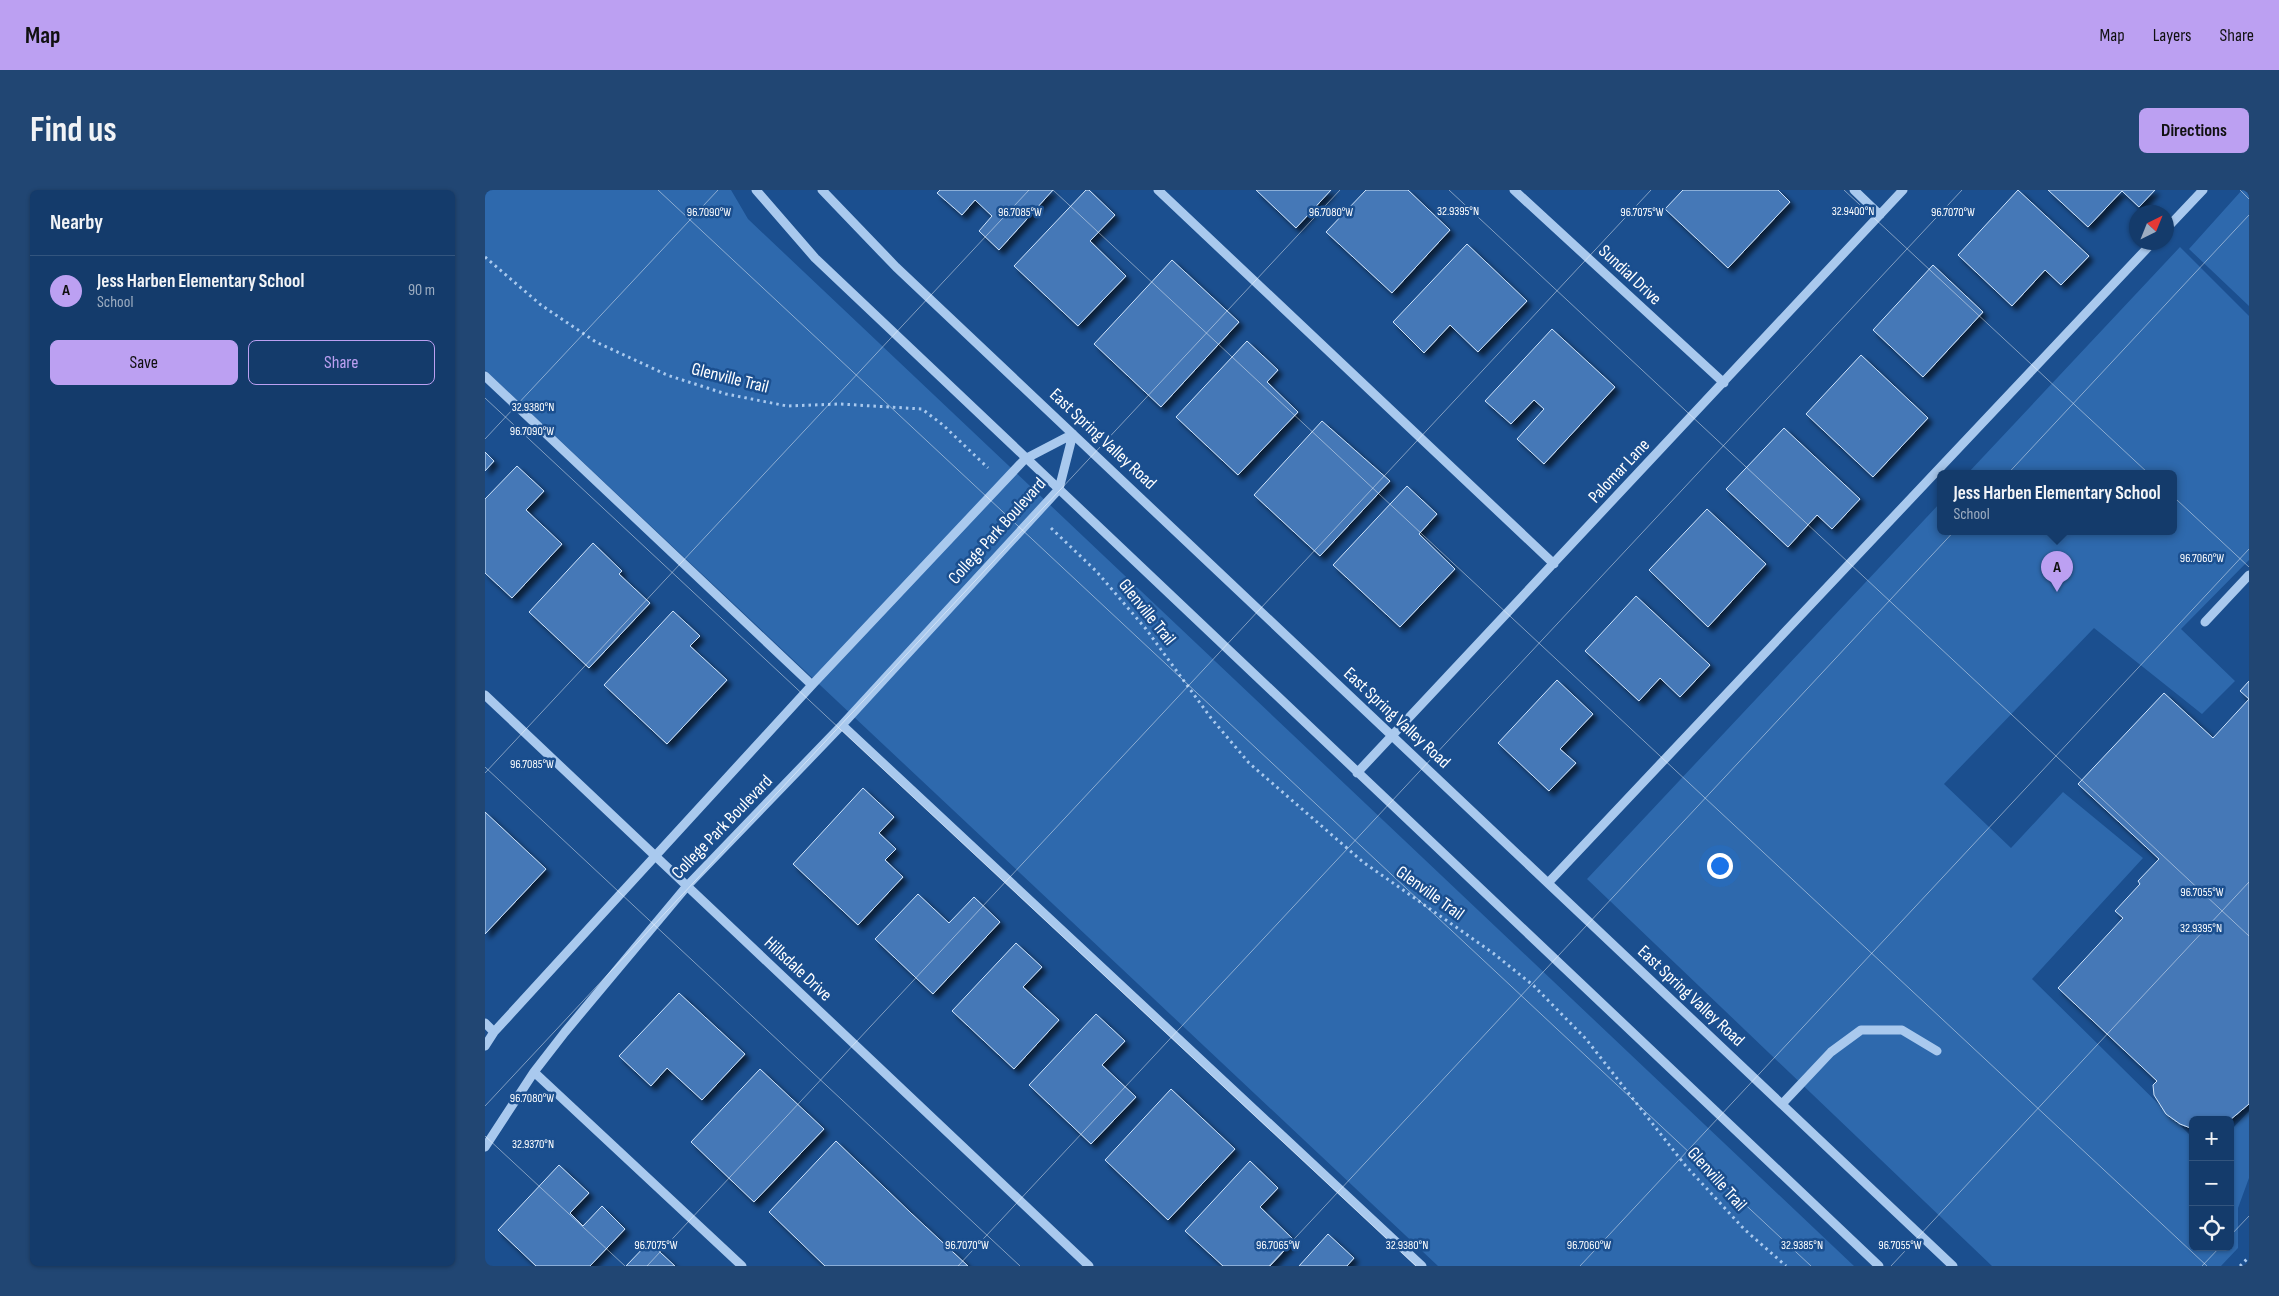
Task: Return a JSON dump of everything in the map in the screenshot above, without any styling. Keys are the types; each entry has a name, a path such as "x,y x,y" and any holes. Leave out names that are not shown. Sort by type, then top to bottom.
{"street":[{"path":"756,190 815,258 1879,1266"},
{"name":"East Spring Valley Road","path":"822,190 896,266 1953,1266"},
{"path":"1158,190 1553,564"},
{"name":"Sundial Drive","path":"1514,190 1724,383"},
{"path":"1854,190 1880,215"},
{"name":"Palomar Lane","path":"1357,773 1903,190"},
{"path":"2174,221 2203,190"},
{"path":"1938,470 2145,250"},
{"path":"485,376 812,685"},
{"name":"College Park Boulevard","path":"485,1046 494,1032 655,855 1025,459 1073,434"},
{"name":"College Park Boulevard","path":"485,1147 534,1072 687,886 842,725 1059,489 1073,434"},
{"path":"1548,883 1937,471"},
{"path":"2205,622 2249,574"},
{"name":"Hillsdale Drive","path":"485,695 1089,1266"},
{"path":"842,725 1422,1266"},
{"path":"485,1023 494,1032"},
{"path":"1782,1104 1831,1052 1861,1030 1902,1030 1937,1051"},
{"path":"534,1072 742,1266"}],"path":[{"name":"Glenville Trail","path":"485,257 541,305 588,336 667,375 726,394 787,406 840,404 922,409 943,425 984,464"},
{"name":"Glenville Trail","path":"1062,538 1097,572 1146,629 1211,718 1249,763 1363,862 1493,953 1534,986 1586,1039 1685,1166 1744,1229 1785,1266"},
{"path":"2240,1266 2249,1256"}],"shaded area":[{"path":"485,190 731,190 748,219 1854,1266 1438,1266 485,370"},
{"path":"2242,190 2249,190 2249,306 2189,249"},
{"path":"2180,247 2249,316 2249,560 2181,629 2235,681 2202,714 2094,628 1944,784 2011,848 2063,792 2143,858 2032,979 2189,1134 2189,1251 2234,1251 2234,1127 2249,1111 2249,1178 2238,1208 2238,1248 2221,1266 1992,1266 1587,879 1937,506 1937,535 2177,535 2177,470 1971,470"}],"building":[{"path":"940,190 1053,190 999,250 979,231 992,216 975,200 962,215 937,193"},
{"path":"1086,190 1089,190 1115,215 1090,241 1126,276 1078,326 1014,266"},
{"path":"1256,190 1331,190 1296,228"},
{"path":"1366,190 1408,190 1450,230 1392,293 1326,232"},
{"path":"1683,190 1778,190 1790,202 1728,268 1665,209"},
{"path":"2018,190 2089,256 2061,285 2045,270 2012,306 1958,255"},
{"path":"2048,190 2155,190 2141,205 2137,205 2122,191 2088,227"},
{"path":"1467,244 1527,301 1478,352 1450,325 1424,353 1393,322"},
{"path":"1172,260 1239,322 1161,407 1094,344"},
{"path":"1933,265 1983,312 1923,377 1873,330"},
{"path":"1552,329 1615,387 1544,464 1517,439 1544,409 1534,400 1511,424 1485,401"},
{"path":"1247,341 1278,370 1267,382 1298,412 1238,475 1176,417"},
{"path":"1861,355 1928,418 1873,477 1806,414"},
{"path":"1322,421 1390,481 1320,556 1254,495"},
{"path":"1784,428 1860,499 1832,529 1817,515 1788,547 1726,489"},
{"path":"485,452 494,461 485,471"},
{"path":"517,466 544,491 526,510 562,544 512,598 485,573 485,499"},
{"path":"1407,486 1437,514 1419,534 1455,569 1400,627 1333,565"},
{"path":"1707,509 1766,564 1708,627 1649,570"},
{"path":"593,543 622,571 619,574 650,603 589,668 529,612"},
{"path":"1636,596 1710,665 1680,697 1660,678 1639,701 1585,651"},
{"path":"673,611 700,636 690,646 727,680 667,744 604,685"},
{"path":"1557,680 1593,714 1560,749 1576,763 1549,791 1498,743"},
{"path":"2249,681 2249,699 2240,691"},
{"path":"2164,693 2213,738 2249,699 2249,1104 2234,1117 2189,1116 2189,1127 2180,1124 2166,1114 2154,1095 2153,1085 2157,1081 2058,988 2123,918 2115,911 2140,884 2138,881 2159,859 2078,784"},
{"path":"863,788 894,817 879,833 896,849 885,860 903,877 858,925 793,864"},
{"path":"485,812 546,869 485,934"},
{"path":"918,894 949,923 974,897 1000,922 933,994 875,939"},
{"path":"1016,943 1042,967 1023,987 1059,1020 1014,1069 952,1011"},
{"path":"679,993 745,1054 702,1100 667,1068 651,1086 619,1056"},
{"path":"1096,1014 1125,1041 1102,1065 1136,1097 1091,1144 1029,1085"},
{"path":"760,1069 824,1129 754,1202 691,1142"},
{"path":"1171,1089 1235,1149 1168,1220 1105,1160"},
{"path":"836,1141 968,1266 825,1266 769,1212"},
{"path":"1250,1161 1278,1188 1260,1207 1294,1240 1270,1266 1223,1266 1185,1231"},
{"path":"559,1165 589,1193 570,1213 583,1226 602,1206 625,1229 590,1266 536,1266 498,1230"},
{"path":"1328,1234 1354,1258 1347,1266 1299,1266"},
{"path":"649,1242 675,1266 626,1266"}],"place":[{"name":"Jess Harben Elementary School","path":"2057,592"}]}
